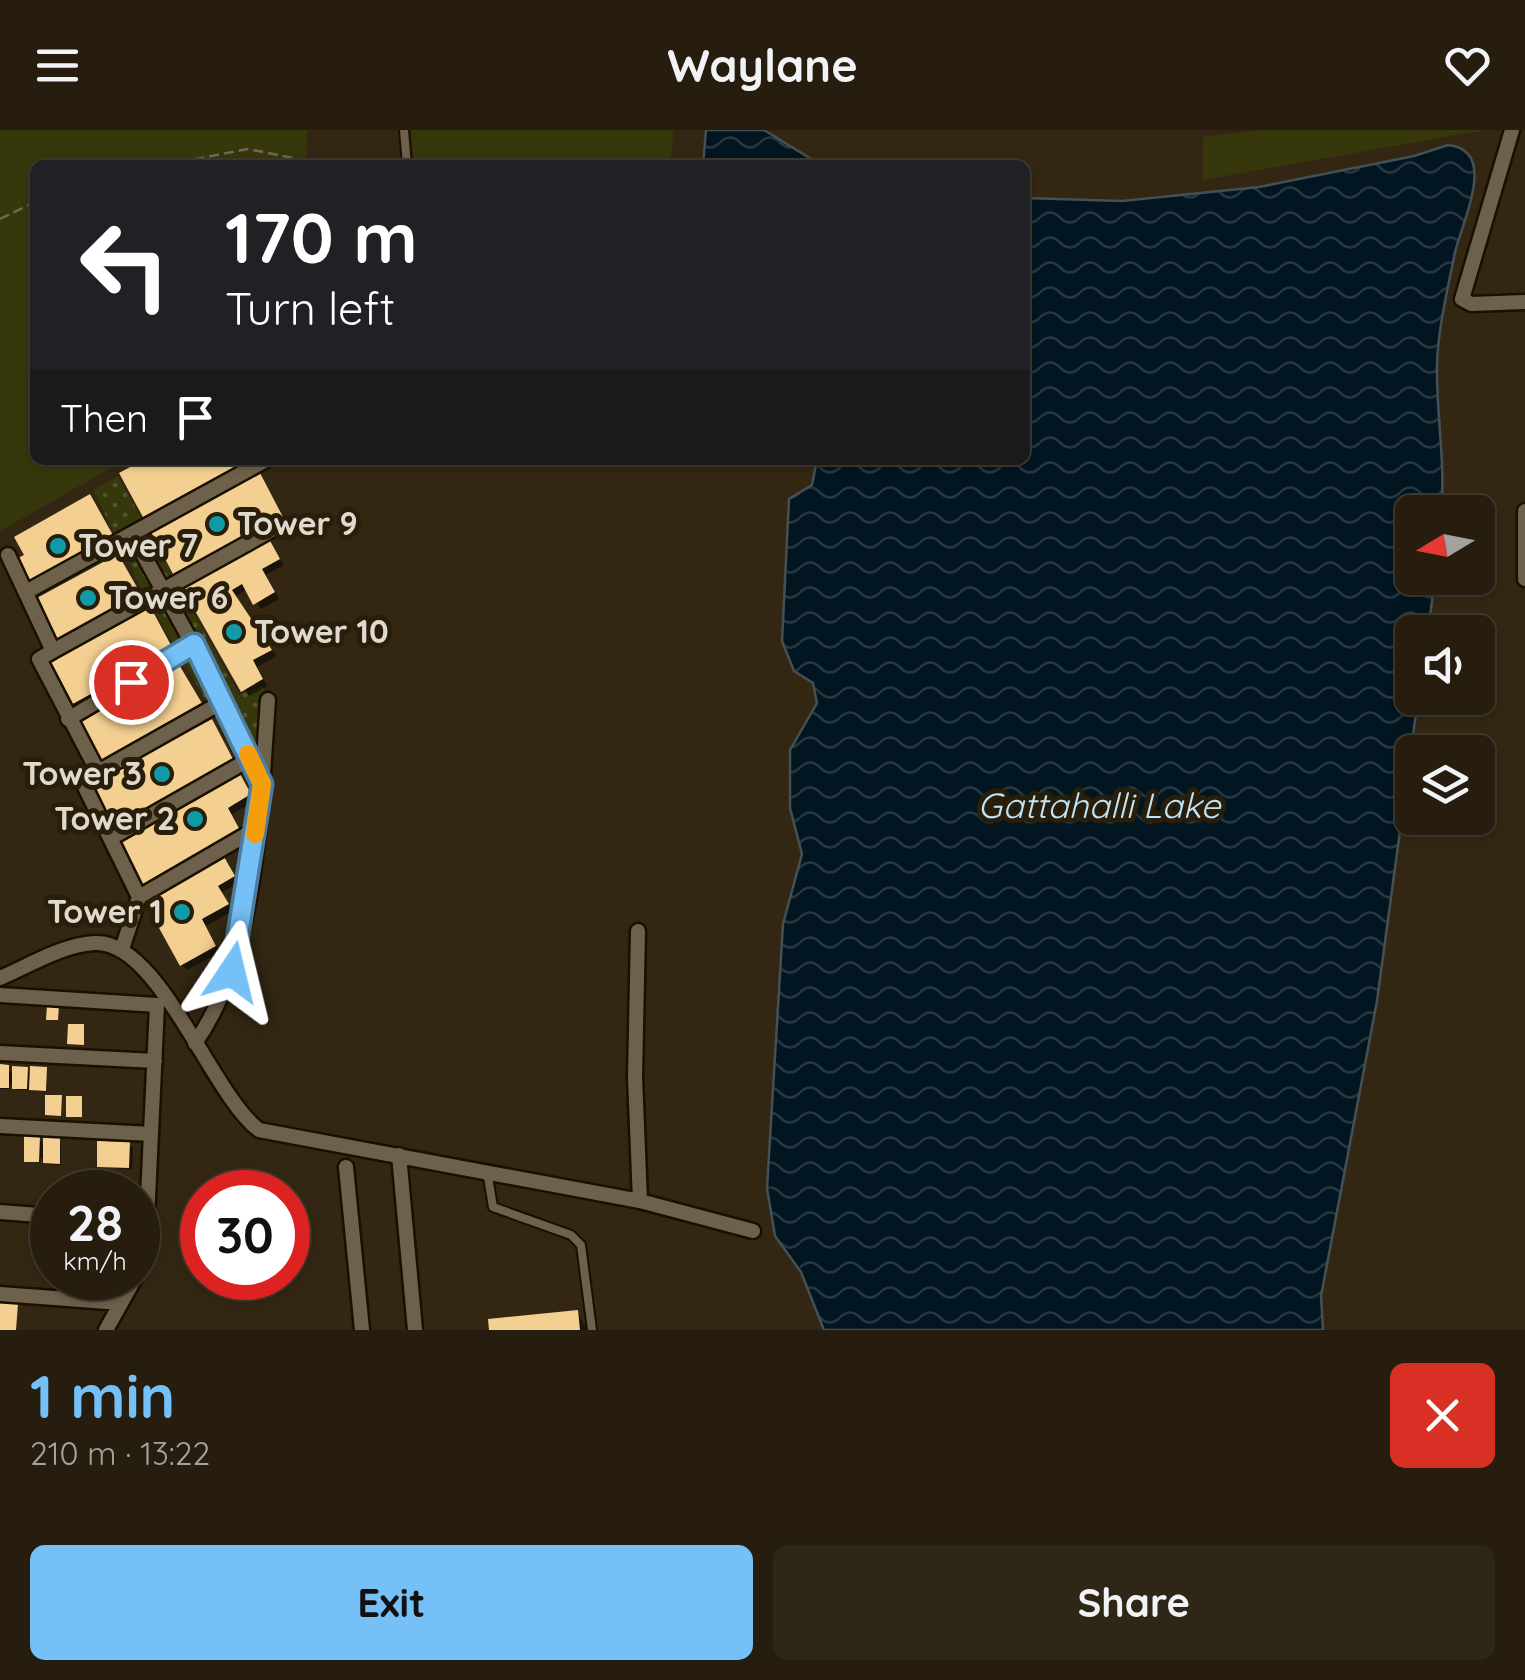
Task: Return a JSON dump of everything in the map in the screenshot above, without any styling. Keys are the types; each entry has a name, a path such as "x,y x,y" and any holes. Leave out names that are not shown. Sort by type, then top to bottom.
{"street":[{"path":"1512,130 1462,299 1470,304 1525,302"},
{"path":"26,592 257,465"},
{"path":"1525,511 1525,579"},
{"path":"98,772 39,659 277,527"},
{"path":"132,534 224,701 262,784"},
{"path":"8,555 53,651"},
{"path":"68,719 194,644"},
{"path":"195,1043 212,1018 232,972 262,784 268,700"},
{"path":"125,943 139,897 82,780 224,701"},
{"path":"111,838 250,759"},
{"path":"139,897 256,829"},
{"path":"638,931 635,1076 640,1202"},
{"path":"0,978 82,945 125,943"},
{"path":"125,943 255,1128 640,1202 753,1231"},
{"path":"0,996 155,1002 159,1008 147,1170"},
{"path":"0,1053 155,1060"},
{"path":"0,1126 151,1134"},
{"path":"399,1155 416,1330"},
{"path":"346,1167 362,1330"},
{"path":"0,1212 30,1214"},
{"path":"0,1294 120,1303"},
{"path":"106,1330 122,1300"}],"lane":[{"path":"404,130 406,160"},
{"path":"487,1171 493,1207 572,1235 581,1245 592,1330"}],"path":[{"path":"191,160 248,149 302,160"},
{"path":"0,218 30,204"}],"shaded area":[{"path":"0,130 307,130 306,160 30,160 30,465 116,465 0,531"},
{"path":"411,130 674,130 671,160 414,160"},
{"path":"1263,130 1485,130 1203,180 1203,137"},
{"path":"118,476 239,695 264,685 260,751 239,759 140,586 93,490"}],"water":[{"path":"706,130 764,130 813,160 703,160"},
{"name":"Gattahalli Lake","path":"1448,145 1464,150 1472,160 1475,175 1454,257 1438,352 1441,495 1395,495 1395,595 1433,595 1430,615 1395,615 1395,715 1416,715 1413,735 1395,735 1395,835 1399,835 1377,1001 1321,1296 1323,1330 824,1330 801,1272 775,1236 767,1188 783,924 802,854 790,808 790,750 817,703 813,683 794,671 782,641 789,499 812,485 816,465 1030,465 1030,198 1122,201 1259,187 1414,156"}],"building":[{"path":"134,465 244,465 144,519 119,473"},
{"name":"Tower 9","path":"260,473 283,517 173,574 150,530"},
{"name":"Tower 7","path":"90,494 114,537 30,584 16,559 24,555 14,537"},
{"name":"Tower 10","path":"268,537 280,559 262,569 275,592 253,605 242,584 232,590 272,650 253,660 263,679 241,692 181,586"},
{"name":"Tower 6","path":"118,554 142,596 58,642 35,599"},
{"path":"150,606 173,649 69,706 46,663"},
{"path":"178,663 203,705 98,766 74,723"},
{"name":"Tower 3","path":"212,719 235,763 112,829 89,785"},
{"name":"Tower 2","path":"239,772 251,794 228,808 240,830 142,886 117,841"},
{"name":"Tower 1","path":"223,855 235,876 218,886 229,904 202,919 216,946 180,966 143,899"},
{"path":"47,1005 59,1005 58,1020 46,1020"},
{"path":"68,1024 84,1024 84,1045 67,1044"},
{"path":"0,1064 9,1065 9,1088 0,1088"},
{"path":"12,1066 28,1067 27,1089 12,1089"},
{"path":"30,1066 47,1067 46,1091 29,1090"},
{"path":"45,1095 62,1095 61,1116 45,1115"},
{"path":"66,1096 82,1096 82,1117 66,1117"},
{"path":"24,1136 40,1137 39,1162 24,1162"},
{"path":"43,1137 60,1138 60,1164 43,1163"},
{"path":"97,1141 130,1142 129,1168 97,1167"},
{"path":"0,1303 18,1304 16,1330 0,1330"},
{"path":"578,1310 580,1330 489,1330 488,1319"}],"slow traffic":[{"path":"248,754 262,784 255,834"}],"place":[{"name":"Tower 9","path":"217,524"},
{"name":"Tower 7","path":"58,546"},
{"name":"Tower 6","path":"88,598"},
{"name":"Tower 10","path":"234,632"},
{"name":"Tower 3","path":"162,774"},
{"name":"Tower 2","path":"195,819"},
{"name":"Tower 1","path":"182,912"}],"route":[{"path":"131,682 194,644 262,784 232,972"}]}
